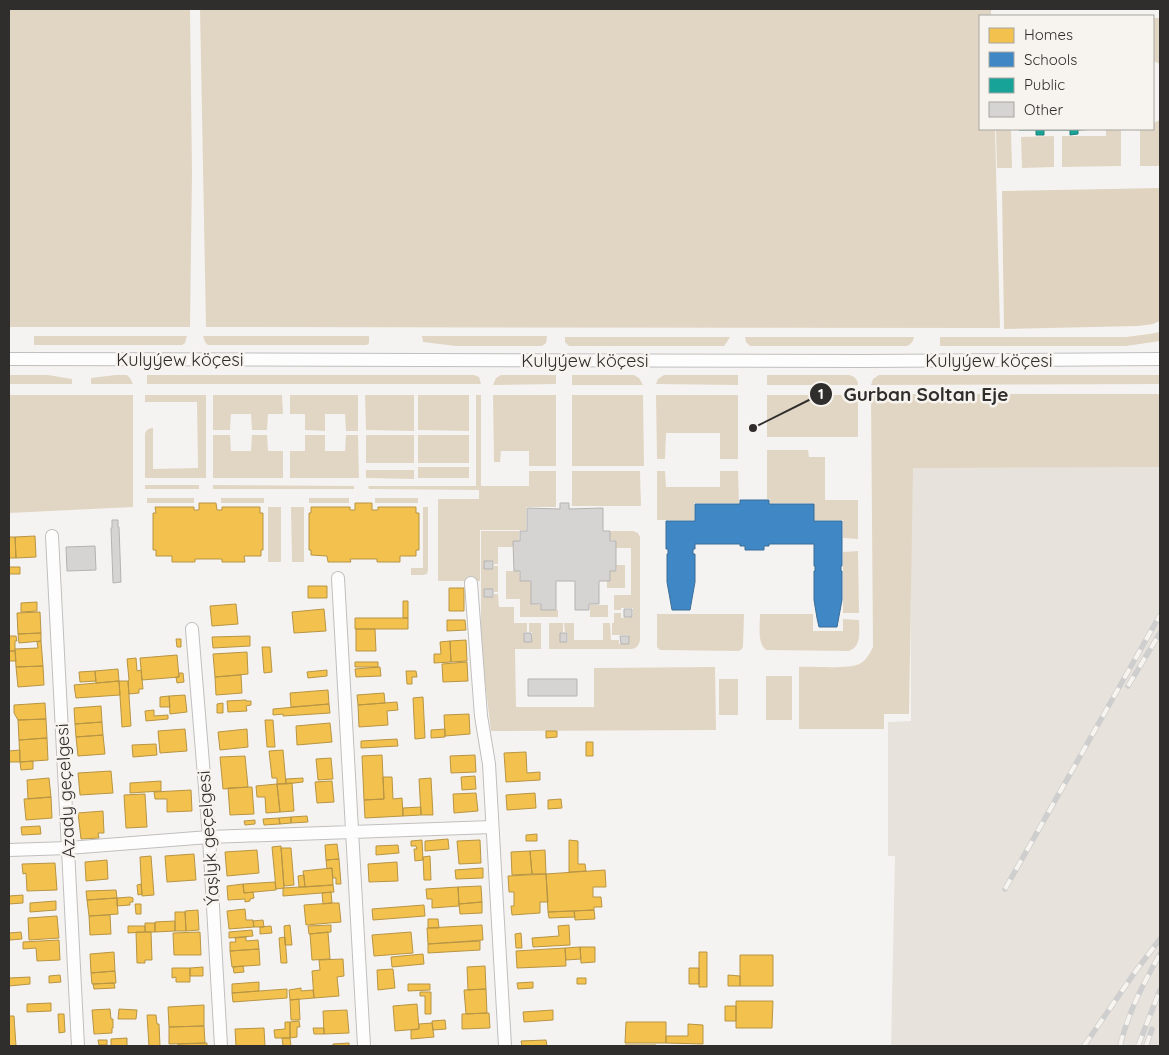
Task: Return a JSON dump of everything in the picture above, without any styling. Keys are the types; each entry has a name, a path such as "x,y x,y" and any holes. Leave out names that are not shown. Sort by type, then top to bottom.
{"street":[{"name":"Kulyýew köçesi","path":"9,360 874,361 1160,359"},
{"name":"Azady geçelgesi","path":"52,536 78,1046"},
{"path":"338,578 364,1046"},
{"path":"471,584 481,716 489,764 505,1046"},
{"name":"Ýaşlyk geçelgesi","path":"192,629 209,838 221,1046"},
{"path":"9,850 68,848 209,838 492,827"}],"shaded area":[{"path":"9,9 190,9 192,174 190,327 9,327"},
{"path":"200,9 991,9 991,15 979,15 979,130 995,130 1000,328 206,327"},
{"path":"1154,18 1160,18 1160,64 1154,61"},
{"path":"1160,120 1160,166 1140,166 1140,130 1154,130 1154,123"},
{"path":"996,130 1011,130 1012,168 997,168"},
{"path":"1106,130 1121,130 1121,166 1062,167 1062,136 1106,136"},
{"path":"1054,136 1054,167 1022,168 1021,137"},
{"path":"1160,188 1160,321 1138,326 1004,329 1002,191"},
{"path":"1160,332 1160,341 1126,346 940,346 940,337 1126,337"},
{"path":"34,336 187,336 185,343 182,345 34,345"},
{"path":"203,336 369,336 369,343 367,345 208,345"},
{"path":"422,336 547,336 546,343 542,346 456,346 423,342"},
{"path":"565,337 730,337 724,346 569,346 565,342"},
{"path":"745,337 914,337 912,343 907,346 750,346 746,342"},
{"path":"9,375 48,375 72,379 72,384 9,384"},
{"path":"127,375 133,384 91,384 91,378"},
{"path":"147,375 474,375 479,377 481,384 147,384"},
{"path":"501,375 556,375 556,384 493,385 496,378"},
{"path":"572,375 634,375 639,378 643,385 572,385"},
{"path":"664,375 738,375 738,385 656,384 658,379"},
{"path":"767,375 849,375 855,378 858,385 767,385"},
{"path":"879,375 1160,375 1160,384 871,385 873,379"},
{"path":"871,394 1160,394 1160,467 913,468 909,714 884,714 884,729 799,729 799,667 856,665 865,660 873,647"},
{"path":"9,395 133,395 133,507 9,513"},
{"path":"145,395 206,395 206,478 145,478 145,434 147,430 152,428 153,469 198,468 197,402 145,402"},
{"path":"213,395 282,395 283,414 268,414 267,430 252,430 251,414 231,414 230,430 213,430"},
{"path":"290,395 358,395 358,431 346,431 345,414 325,414 325,431 305,430 305,414 290,414"},
{"path":"365,395 414,395 414,431 366,430"},
{"path":"418,395 469,395 469,431 418,430"},
{"path":"476,395 481,395 481,486 529,486 529,471 556,471 556,507 526,507 526,530 480,530 480,581 438,581 438,499 479,499 479,490 369,489 368,486 476,486"},
{"path":"493,395 556,395 556,466 529,466 529,451 501,451 500,462 494,462"},
{"path":"572,395 643,395 644,466 572,466"},
{"path":"656,395 738,395 738,459 720,459 720,433 666,433 665,459 657,459"},
{"path":"767,395 858,395 858,437 767,437"},
{"path":"213,435 230,435 231,451 251,451 252,435 267,435 268,451 283,451 283,478 213,478"},
{"path":"305,435 325,435 325,451 345,451 346,435 358,435 359,478 290,478 290,451 305,451"},
{"path":"366,435 414,435 414,463 366,463"},
{"path":"418,435 469,435 469,463 418,463"},
{"path":"767,450 808,450 809,457 825,457 825,500 858,500 858,539 843,538 843,520 814,520 814,503 770,503 770,499 767,499"},
{"path":"910,453 1160,455 1160,1046 891,1046 895,856 888,856 888,722 911,721"},
{"path":"418,467 469,467 469,478 418,478"},
{"path":"366,470 414,470 414,479 366,478"},
{"path":"572,471 640,471 641,506 572,506"},
{"path":"657,471 665,471 666,487 720,487 720,471 738,471 739,503 694,503 694,520 657,520"},
{"path":"145,485 199,485 199,489 145,489"},
{"path":"213,485 354,486 354,489 213,489"},
{"path":"147,498 194,498 194,503 147,503"},
{"path":"221,498 264,498 264,503 221,503"},
{"path":"309,498 349,498 349,503 309,503"},
{"path":"375,498 418,498 418,503 375,503"},
{"path":"268,507 281,507 281,562 268,562"},
{"path":"291,507 304,507 304,562 292,562"},
{"path":"423,507 428,507 428,570 427,574 411,575 411,568 423,568"},
{"path":"481,531 519,531 519,541 513,541 513,547 498,547 498,564 494,564 494,561 484,561 484,569 494,569 494,566 498,566 498,592 494,592 494,589 484,589 484,597 494,597 494,594 498,594 499,607 514,607 514,623 527,623 527,632 524,632 524,642 532,642 532,632 529,632 529,623 541,623 541,649 515,649 516,707 594,707 594,668 715,667 716,730 491,731 481,649"},
{"path":"610,531 633,531 638,533 640,537 640,640 638,645 632,649 549,649 549,623 563,623 560,642 568,642 568,633 565,632 564,623 574,623 574,640 603,640 603,623 610,623 611,640 619,640 619,644 629,644 629,635 612,635 612,623 614,623 614,613 621,613 621,618 633,617 633,608 614,610 614,595 631,595 631,548 616,548 616,541 610,540"},
{"path":"858,551 859,613 843,613 843,552"},
{"path":"616,565 625,565 625,588 607,588 607,581 610,581 610,571 617,571"},
{"path":"506,571 519,571 520,581 531,581 531,604 541,605 541,610 558,610 558,617 520,617 520,599 506,599"},
{"path":"590,605 608,605 608,617 590,617"},
{"path":"657,614 744,614 743,647 738,651 660,650 657,647"},
{"path":"760,614 813,614 813,631 843,631 843,619 859,620 858,642 849,651 766,650 760,638"},
{"path":"766,676 792,676 792,720 766,720"},
{"path":"719,679 738,679 738,715 719,715"}],"building: Homes":[{"path":"199,503 216,503 217,510 222,510 222,507 260,507 260,513 263,513 263,550 261,550 261,556 244,556 245,562 222,562 222,559 195,559 195,562 172,562 172,556 156,556 156,550 153,550 153,513 156,513 155,507 194,507 194,510 199,510"},
{"path":"355,503 372,503 372,510 378,510 378,507 416,507 416,513 419,513 419,550 416,550 416,556 400,556 400,562 377,562 377,559 350,559 351,562 328,562 327,556 311,555 311,550 309,550 309,513 311,513 311,507 350,507 350,510 355,510"},
{"path":"35,536 36,557 16,558 15,537"},
{"path":"9,537 15,537 16,558 9,558"},
{"path":"9,567 20,567 20,574 9,574"},
{"path":"308,586 327,586 327,598 308,598"},
{"path":"449,588 464,588 464,611 449,611"},
{"path":"403,601 408,601 408,618 403,618"},
{"path":"37,602 37,611 21,612 21,603"},
{"path":"236,604 238,624 212,626 210,606"},
{"path":"324,609 326,631 294,633 292,612"},
{"path":"40,612 41,633 18,634 17,613"},
{"path":"355,618 408,618 408,629 355,629"},
{"path":"447,620 465,620 466,630 447,631"},
{"path":"356,629 375,629 376,651 356,651"},
{"path":"41,633 41,641 19,643 18,634"},
{"path":"9,636 16,636 15,651 9,651"},
{"path":"250,636 250,646 213,648 212,637"},
{"path":"176,639 181,639 181,647 177,647"},
{"path":"466,640 467,661 451,662 450,641"},
{"path":"41,641 43,666 16,667 15,649 38,648 37,642"},
{"path":"450,641 451,662 434,663 434,654 441,654 440,642"},
{"path":"262,647 270,647 272,672 264,673"},
{"path":"9,651 15,651 16,661 9,661"},
{"path":"247,652 248,674 215,677 213,654"},
{"path":"177,655 179,677 142,680 140,658"},
{"path":"136,658 137,671 141,670 143,689 139,689 139,693 129,694 127,659"},
{"path":"355,662 378,662 378,667 355,667"},
{"path":"467,662 468,681 443,682 442,664"},
{"path":"43,666 44,685 18,687 16,667"},
{"path":"380,667 381,676 356,677 355,669"},
{"path":"118,669 119,681 96,683 95,671"},
{"path":"327,670 327,676 308,678 307,672"},
{"path":"95,671 96,681 80,682 79,672"},
{"path":"406,671 416,671 417,677 412,677 412,684 407,684"},
{"path":"179,673 183,673 184,682 177,683 176,677 179,677"},
{"path":"241,675 242,693 216,695 215,677"},
{"path":"119,681 128,681 131,726 122,727"},
{"path":"119,681 120,695 76,698 74,685"},
{"path":"328,690 329,704 291,707 290,693"},
{"path":"384,693 385,703 358,705 357,695"},
{"path":"185,695 187,712 170,714 169,696"},
{"path":"169,696 170,707 160,707 160,697"},
{"path":"423,697 425,738 415,739 413,698"},
{"path":"227,701 251,701 251,705 246,706 247,711 228,712"},
{"path":"397,702 398,710 387,711 388,725 359,727 358,705"},
{"path":"45,703 46,719 18,720 14,713 14,705"},
{"path":"223,703 223,713 217,713 217,704"},
{"path":"329,704 330,713 273,715 273,709"},
{"path":"101,706 102,722 75,724 74,708"},
{"path":"154,710 154,716 168,715 168,719 146,721 145,711"},
{"path":"469,714 470,734 445,736 444,715"},
{"path":"46,719 47,738 19,740 18,720"},
{"path":"265,720 273,720 275,747 267,747"},
{"path":"102,722 103,735 76,737 75,724"},
{"path":"330,723 332,742 297,745 296,726"},
{"path":"185,729 187,751 160,753 158,731"},
{"path":"247,729 248,747 220,750 218,732"},
{"path":"445,729 445,737 431,738 431,730"},
{"path":"546,731 557,731 557,737 546,738"},
{"path":"103,735 105,754 78,756 76,737"},
{"path":"47,738 48,760 20,762 19,740"},
{"path":"397,739 398,746 361,748 361,741"},
{"path":"586,742 593,742 593,756 586,756"},
{"path":"156,744 157,755 133,757 132,745"},
{"path":"20,750 20,762 9,762 9,751"},
{"path":"283,750 286,784 277,784 277,778 272,778 269,751"},
{"path":"526,752 527,773 540,772 540,780 506,782 504,753"},
{"path":"382,755 384,799 364,800 362,756"},
{"path":"475,755 476,772 451,773 450,756"},
{"path":"245,756 248,787 223,789 220,757"},
{"path":"331,758 333,779 318,780 316,759"},
{"path":"33,761 33,769 21,770 20,762"},
{"path":"111,771 113,793 80,795 78,773"},
{"path":"475,776 476,789 462,790 461,777"},
{"path":"383,777 392,777 393,799 402,798 403,816 365,818 364,800 384,799"},
{"path":"49,778 51,797 28,799 27,780"},
{"path":"303,778 303,782 286,784 286,779"},
{"path":"431,778 433,815 421,815 419,779"},
{"path":"161,781 161,791 130,793 130,783"},
{"path":"332,781 334,802 317,803 315,782"},
{"path":"292,783 294,811 280,812 277,784"},
{"path":"277,784 280,812 266,813 265,797 257,797 256,786"},
{"path":"252,787 254,814 230,815 228,788"},
{"path":"191,790 192,811 167,812 167,799 155,799 154,792"},
{"path":"476,793 478,811 454,813 453,794"},
{"path":"535,793 536,808 507,810 506,795"},
{"path":"145,794 147,827 126,828 124,795"},
{"path":"51,797 52,818 26,820 24,799"},
{"path":"561,799 562,808 548,809 548,800"},
{"path":"421,807 421,815 403,816 403,808"},
{"path":"103,811 104,833 98,833 99,838 81,839 78,813"},
{"path":"307,816 308,822 291,823 291,817"},
{"path":"291,817 291,823 280,824 279,818"},
{"path":"279,818 280,824 264,825 263,819"},
{"path":"255,820 255,824 245,825 244,821"},
{"path":"40,826 41,834 22,835 21,827"},
{"path":"537,834 537,841 526,841 526,835"},
{"path":"448,839 449,849 425,851 425,841"},
{"path":"422,840 423,860 415,861 414,849 417,849 416,846 411,846 411,841"},
{"path":"480,840 481,863 459,864 457,841"},
{"path":"569,840 578,841 578,864 585,864 586,871 569,872"},
{"path":"337,844 339,859 326,860 325,845"},
{"path":"398,845 399,853 376,855 376,846"},
{"path":"281,846 284,888 276,889 272,847"},
{"path":"281,848 291,848 294,885 284,886"},
{"path":"257,850 259,873 227,876 225,852"},
{"path":"545,850 546,874 532,874 530,851"},
{"path":"530,851 532,874 512,875 511,852"},
{"path":"194,854 196,880 167,882 165,856"},
{"path":"151,856 154,895 142,896 140,857"},
{"path":"430,856 431,880 424,880 423,857"},
{"path":"339,859 341,884 336,884 332,868 327,869 326,860"},
{"path":"107,860 108,879 86,881 85,862"},
{"path":"397,862 398,881 369,882 368,864"},
{"path":"55,863 57,890 27,891 26,873 23,874 22,864"},
{"path":"332,868 333,885 305,887 303,871"},
{"path":"483,868 483,878 456,879 455,870"},
{"path":"605,870 606,887 593,887 593,897 601,897 602,907 594,907 594,910 548,912 546,874"},
{"path":"546,874 548,902 540,902 540,913 512,915 511,906 514,906 514,892 509,892 508,876"},
{"path":"304,875 305,887 299,887 298,876"},
{"path":"275,882 276,890 244,893 243,884"},
{"path":"141,884 142,894 138,895 137,885"},
{"path":"243,884 244,893 253,892 254,898 245,902 245,899 228,900 227,886"},
{"path":"333,885 334,892 283,896 283,888"},
{"path":"481,886 482,902 459,904 458,887"},
{"path":"458,887 459,906 432,908 432,899 427,899 426,889"},
{"path":"116,890 117,898 87,900 86,891"},
{"path":"331,892 332,903 323,904 322,893"},
{"path":"23,895 23,903 9,904 9,896"},
{"path":"117,898 133,898 133,902 130,902 130,905 117,906"},
{"path":"117,898 118,914 89,916 87,900"},
{"path":"56,901 56,910 30,912 30,903"},
{"path":"482,902 482,913 460,914 459,904"},
{"path":"339,903 341,922 306,925 304,905"},
{"path":"135,904 141,904 141,914 136,914"},
{"path":"424,905 425,916 373,920 372,909"},
{"path":"245,909 246,920 253,920 254,927 229,929 227,911"},
{"path":"198,910 199,930 186,931 185,911"},
{"path":"594,910 595,919 575,920 574,911"},
{"path":"574,911 575,917 549,918 548,912"},
{"path":"175,912 185,912 186,931 175,931"},
{"path":"110,915 111,934 90,935 89,916"},
{"path":"57,916 59,938 29,940 28,918"},
{"path":"428,919 438,919 439,928 428,928"},
{"path":"263,920 264,927 254,927 253,921"},
{"path":"175,921 175,931 155,932 155,922"},
{"path":"145,923 155,923 155,932 145,932"},
{"path":"290,925 292,945 285,945 284,926"},
{"path":"331,925 331,932 309,934 308,926"},
{"path":"482,925 483,940 428,944 427,928"},
{"path":"569,925 570,945 533,947 532,938 559,936 558,926"},
{"path":"128,926 145,926 145,932 128,933"},
{"path":"271,926 272,933 260,934 260,927"},
{"path":"252,930 253,936 229,938 229,932"},
{"path":"21,932 22,939 10,940 9,933"},
{"path":"136,932 151,932 152,960 145,960 145,963 137,963"},
{"path":"200,932 201,955 174,955 173,933"},
{"path":"328,932 330,959 312,960 310,934"},
{"path":"411,932 413,953 374,956 372,935"},
{"path":"521,933 522,948 516,948 515,934"},
{"path":"246,937 246,941 258,940 259,949 230,951 230,942 236,942 235,938"},
{"path":"285,937 287,963 281,963 279,938"},
{"path":"59,940 60,960 37,961 36,948 23,949 23,942"},
{"path":"480,941 480,950 428,953 428,944"},
{"path":"580,947 595,947 595,962 581,963"},
{"path":"580,947 581,959 566,960 565,948"},
{"path":"565,948 566,966 517,968 516,951"},
{"path":"259,949 260,965 232,967 230,951"},
{"path":"114,952 115,971 91,973 90,954"},
{"path":"699,952 707,952 707,987 699,987"},
{"path":"423,954 424,964 392,967 391,957"},
{"path":"740,955 773,955 773,986 740,986"},
{"path":"343,959 344,976 337,977 339,996 314,998 312,971 320,970 319,960"},
{"path":"243,966 244,972 234,973 233,967"},
{"path":"485,966 486,989 468,990 467,967"},
{"path":"203,967 203,976 190,976 190,968"},
{"path":"172,968 190,968 190,982 176,982 176,977 172,978"},
{"path":"689,968 699,968 699,984 689,984"},
{"path":"393,969 395,988 378,990 377,970"},
{"path":"115,971 116,983 92,984 91,973"},
{"path":"60,975 61,982 49,983 49,976"},
{"path":"728,975 740,976 740,986 728,986"},
{"path":"30,977 30,984 9,986 9,978"},
{"path":"577,978 586,978 586,984 577,984"},
{"path":"259,982 259,991 232,993 232,984"},
{"path":"533,982 533,988 518,989 517,983"},
{"path":"114,983 115,988 94,989 93,984"},
{"path":"408,984 430,984 430,990 408,991"},
{"path":"301,988 301,991 313,990 314,998 290,1000 289,990"},
{"path":"287,989 287,998 233,1002 232,993"},
{"path":"486,989 487,1013 466,1014 464,990"},
{"path":"420,992 431,992 431,1014 425,1014 425,996 420,996"},
{"path":"299,999 300,1020 291,1020 290,1000"},
{"path":"736,1001 773,1001 772,1028 736,1028"},
{"path":"51,1003 51,1011 27,1012 27,1004"},
{"path":"417,1004 419,1029 395,1031 393,1006"},
{"path":"204,1005 204,1026 169,1027 168,1007"},
{"path":"725,1006 736,1006 736,1021 725,1021"},
{"path":"110,1009 111,1019 113,1019 112,1033 94,1034 92,1010"},
{"path":"119,1009 137,1010 136,1019 118,1019"},
{"path":"347,1010 349,1033 324,1034 323,1011"},
{"path":"553,1010 553,1020 524,1022 523,1012"},
{"path":"489,1013 490,1028 462,1029 462,1014"},
{"path":"58,1014 64,1014 65,1032 59,1033"},
{"path":"147,1015 156,1015 157,1024 159,1024 160,1046 149,1046"},
{"path":"9,1016 14,1016 16,1046 9,1046"},
{"path":"445,1020 446,1029 433,1030 432,1021"},
{"path":"299,1021 300,1027 297,1027 297,1037 290,1038 290,1022"},
{"path":"285,1022 290,1022 290,1038 275,1038 274,1030 285,1029"},
{"path":"626,1022 666,1022 666,1043 625,1043"},
{"path":"432,1023 434,1037 411,1039 411,1030 419,1029 419,1024"},
{"path":"688,1024 703,1025 703,1044 666,1043 666,1036 688,1036"},
{"path":"204,1026 205,1043 169,1044 169,1027"},
{"path":"264,1028 265,1046 236,1046 235,1029"},
{"path":"313,1028 324,1028 324,1034 314,1034"},
{"path":"127,1038 127,1046 111,1046 111,1039"},
{"path":"282,1038 290,1038 291,1046 283,1046"},
{"path":"98,1040 107,1040 107,1045 99,1045"},
{"path":"546,1040 547,1046 522,1046 521,1041"},
{"path":"207,1043 207,1046 178,1046 178,1044"},
{"path":"349,1043 349,1046 333,1046 333,1044"},
{"path":"656,1045 656,1046 625,1046"}],"building: Schools":[{"path":"740,500 769,500 769,504 814,504 814,521 842,521 842,600 837,627 819,627 814,600 814,544 769,544 769,546 764,546 764,550 745,550 745,546 740,546 740,544 695,544 693,554 695,554 695,582 690,610 672,610 667,582 668,549 666,549 666,521 695,521 695,504 740,504"}],"building: Public":[{"path":"1036,130 1044,130 1044,135 1036,135"},
{"path":"1070,130 1078,130 1078,134 1070,135"}],"building: Other":[{"path":"560,503 569,503 569,509 603,508 603,531 610,531 610,541 616,541 616,571 610,571 610,581 599,581 599,604 589,604 589,610 575,610 575,581 556,581 556,610 541,610 541,604 531,604 531,581 520,581 520,571 514,571 513,541 520,541 520,531 527,531 527,508 560,509"},
{"path":"112,520 118,520 121,582 113,583 111,528"},
{"path":"95,546 96,570 67,571 66,547"},
{"path":"484,561 493,561 493,569 484,569"},
{"path":"484,589 493,589 493,597 484,597"},
{"path":"624,609 632,609 632,617 624,617"},
{"path":"524,633 531,633 532,642 524,642"},
{"path":"560,633 567,633 567,642 560,642"},
{"path":"620,636 629,636 629,644 621,644"},
{"path":"528,679 577,679 577,696 528,696"}],"railway":[{"path":"1005,889 1160,615"},
{"path":"1128,686 1160,633"},
{"path":"1084,1046 1160,939"},
{"path":"1120,1046 1127,1022 1160,954"},
{"path":"1138,1046 1160,990"},
{"path":"1146,1046 1152,1029"}],"place":[{"name":"Gurban Soltan Eje","path":"753,428"}]}
